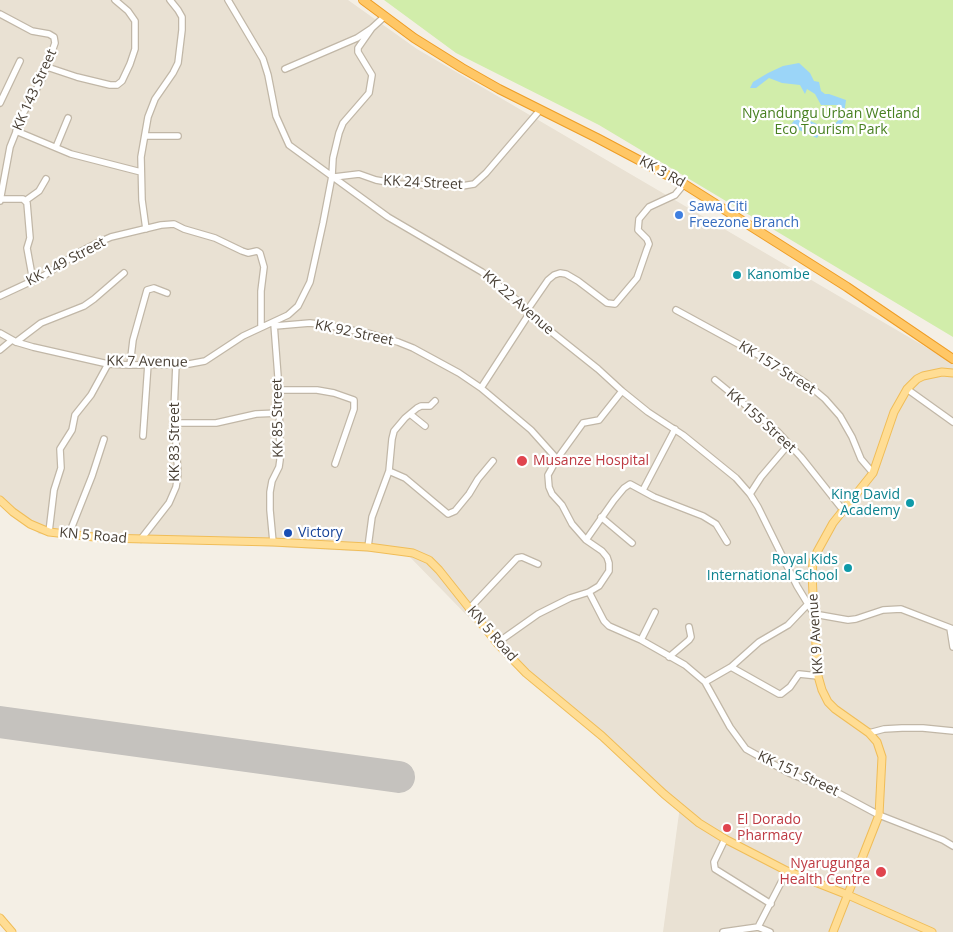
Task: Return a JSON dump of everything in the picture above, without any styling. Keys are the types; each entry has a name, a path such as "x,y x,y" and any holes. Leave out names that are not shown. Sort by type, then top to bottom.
{"highway":[{"name":"KK 3 Rd","path":"363,0 414,38 462,68 684,184 847,287 953,359"}],"main road":[{"name":"KK 9 Avenue","path":"833,932 879,815 882,757 877,742 869,733 844,716 828,702 822,690 818,676 812,574 813,562 825,536 873,473 894,412 907,389 923,376 936,373 953,373"},
{"name":"KN 5 Road","path":"0,500 30,524 50,532 103,538 273,542 368,547 413,553 429,560 498,643 546,691 576,714 698,822 725,839 787,871 848,895 932,932"},
{"path":"0,918 12,932"}],"street":[{"path":"47,67 110,85 117,85 122,81 135,49 135,21 128,11 115,0"},
{"path":"146,229 142,200 142,150 150,109 178,63 182,30 182,17 170,0"},
{"name":"KK 22 Avenue","path":"228,0 263,59 276,116 289,145 388,217 482,272 622,391 648,412 675,429 736,478 750,494 814,614"},
{"name":"KK 143 Street","path":"0,14 32,31 54,37 55,43 47,67 10,147 0,200"},
{"path":"286,69 357,38 384,17"},
{"name":"KK 7 Avenue","path":"0,333 14,341 56,353 108,364 196,363 205,361 229,344 261,327 274,324 288,315 298,306 308,288 319,248 333,177 334,152 343,123 369,93 371,87 372,75 358,48 372,28"},
{"path":"0,103 20,61"},
{"name":"KK 24 Street","path":"333,177 359,174 393,184 462,186 474,184 486,173 540,110"},
{"path":"56,147 68,118"},
{"path":"16,131 71,154 141,172"},
{"path":"146,136 178,136"},
{"path":"26,201 32,194 39,191 46,179"},
{"path":"481,388 548,280 554,274 566,274 607,303 615,304 637,278 649,244 647,239 638,230 639,219 649,207 675,195 684,184"},
{"path":"0,200 26,201"},
{"path":"26,201 30,238 27,248 34,280"},
{"name":"KK 149 Street","path":"0,296 34,280 85,248 111,237 174,224 184,229 215,238 248,253 259,252 264,267 261,291 261,327"},
{"path":"0,350 41,323 84,306 94,300 124,273"},
{"path":"130,365 133,340 147,290 154,288 167,293"},
{"name":"KK 157 Street","path":"676,310 786,370 825,398 840,416 852,437 861,459 873,473"},
{"name":"KK 92 Street","path":"274,324 315,324 384,337 413,348 459,373 481,388 531,430 556,459"},
{"name":"KK 85 Street","path":"273,542 270,492 280,460 274,324"},
{"path":"50,532 54,490 61,468 60,449 72,430 75,415 91,395 108,364"},
{"path":"144,436 148,364"},
{"name":"KK 83 Street","path":"141,539 169,503 176,487 178,474 175,423 176,364"},
{"name":"KK 155 Street","path":"715,380 777,431 843,510"},
{"path":"907,389 953,422"},
{"path":"278,390 317,390 334,393 354,400 354,408 335,464"},
{"path":"498,643 538,614 600,586 606,577 609,563 602,551 586,540 572,524 562,505 552,494 548,474 556,459 579,427 588,421 599,420 622,391"},
{"path":"368,547 372,517 389,471 392,439 399,424 410,414 419,407 430,406 435,401"},
{"path":"175,423 216,423 256,414 279,413"},
{"path":"410,414 425,426"},
{"path":"643,490 675,429"},
{"path":"69,534 92,476 104,439"},
{"path":"750,494 761,477 789,444"},
{"path":"389,471 405,478 448,514 455,511 493,461"},
{"path":"586,540 601,517 627,486 634,486 716,524 727,542"},
{"path":"601,517 632,543"},
{"path":"469,609 517,558 522,557 538,564"},
{"name":"KK 151 Street","path":"589,592 604,621 609,626 641,640 685,665 705,682 730,727 746,749 789,773 840,794 879,815 943,840 953,846"},
{"path":"705,682 731,667 758,642 788,625 808,604"},
{"path":"814,614 848,620 883,610 900,609 951,629 953,648"},
{"path":"641,640 655,612"},
{"path":"669,657 691,637 689,627"},
{"path":"731,667 779,694 785,692 799,674 818,676"},
{"path":"869,733 884,729 902,728 953,731"},
{"path":"725,839 714,862 715,869 771,904"},
{"path":"758,927 787,871"},
{"path":"723,932 758,927 770,932"}],"shaded area":[{"path":"0,0 348,0 417,49 953,363 953,932 663,932 680,806 526,676 407,554 39,534 0,496"}],"green space":[{"name":"Nyandungu Urban Wetland Eco Tourism Park","path":"384,0 953,0 953,337 599,125 456,53"}],"water":[{"path":"799,63 810,73 814,81 819,82 821,91 846,100 843,122 838,127 821,131 817,138 790,126 798,115 825,128 834,125 840,118 840,105 821,105 815,94 807,89 805,94 800,85 782,83 769,78 756,88 750,88 753,82 768,73 783,66"}],"runway":[{"path":"0,722 399,777"}],"place":[{"name":"Sawa Citi Freezone Branch","path":"679,215"},
{"name":"Kanombe","path":"737,275"},
{"name":"Musanze Hospital","path":"522,461"},
{"name":"King David Academy","path":"910,503"},
{"name":"Victory","path":"288,533"},
{"name":"Royal Kids International School","path":"848,568"},
{"name":"El Dorado Pharmacy","path":"727,828"},
{"name":"Nyarugunga Health Centre","path":"881,872"}]}
